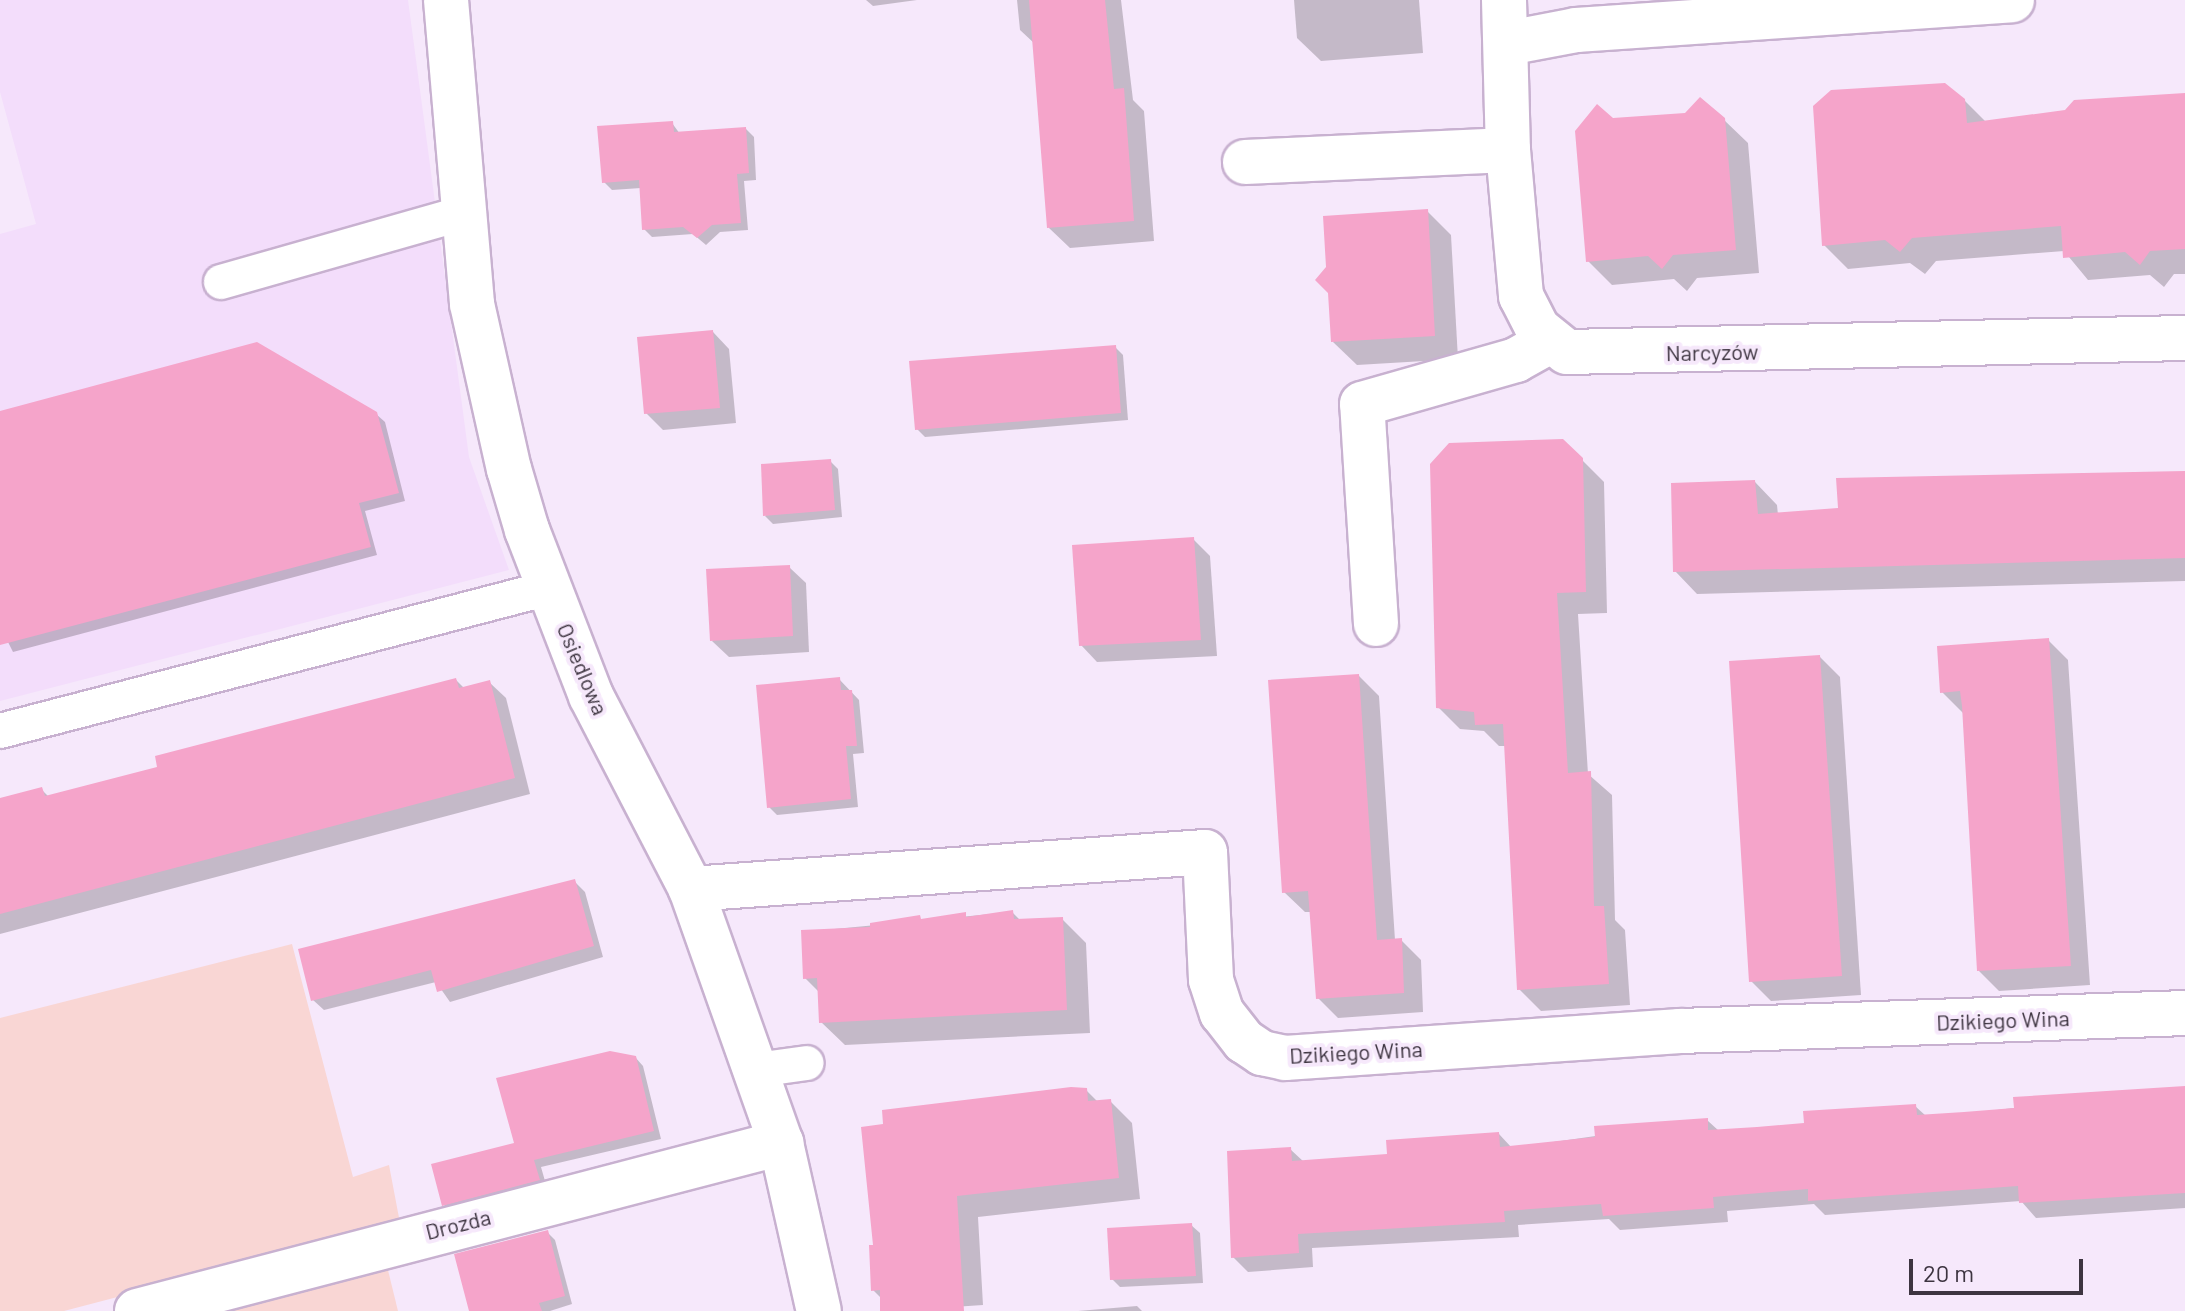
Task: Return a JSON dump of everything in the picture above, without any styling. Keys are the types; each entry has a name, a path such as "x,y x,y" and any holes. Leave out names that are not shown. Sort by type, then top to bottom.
{"street":[{"name":"Osiedlowa","path":"446,0 472,304 494,416 549,588 591,696 691,889 781,1143 819,1311"},
{"path":"1376,624 1362,404 1516,360 1549,342 1526,313 1521,296 1508,150 1508,43 1504,0"},
{"path":"1508,43 1576,30 2012,0"},
{"path":"1245,162 1508,150"},
{"name":"Narcyzów","path":"1549,342 1567,352 1686,353 2185,338"},
{"name":"Dzikiego Wina","path":"691,889 1205,852 1211,980 1222,1013 1244,1041 1262,1053 1285,1058 1680,1031 2185,1013"},
{"name":"Drozda","path":"137,1311 781,1143"}],"lane":[{"path":"221,282 464,213"},
{"path":"0,731 549,588"},
{"path":"756,1070 807,1063"}],"shaded area":[{"path":"0,0 408,0 469,457 509,570 0,701 0,234 36,224 0,92"},
{"path":"292,944 353,1177 389,1165 400,1223 64,1311 0,1311 0,1018"},
{"path":"386,1262 398,1311 201,1311"}],"building":[{"path":"1029,0 1105,0 1114,89 1124,88 1134,221 1047,228"},
{"path":"1945,83 1965,99 1967,123 2065,110 2074,100 2185,93 2185,249 2150,251 2140,265 2125,252 2063,258 2061,226 1912,238 1900,252 1885,240 1822,246 1813,106 1831,90"},
{"path":"1700,97 1725,118 1736,250 1673,255 1662,269 1648,256 1586,262 1575,131 1597,104 1613,118 1685,113"},
{"path":"673,121 674,132 746,127 749,173 737,174 741,223 712,225 697,238 683,227 642,230 639,180 602,183 597,126"},
{"path":"1428,209 1435,336 1331,342 1328,293 1315,280 1326,267 1323,216"},
{"path":"713,330 720,408 644,414 637,337"},
{"path":"257,342 377,412 399,493 359,503 371,547 0,645 0,411"},
{"path":"1116,345 1121,413 915,430 909,361"},
{"path":"1563,439 1583,458 1586,592 1557,593 1568,773 1591,771 1594,906 1604,906 1609,984 1517,990 1503,724 1475,725 1474,712 1436,708 1430,464 1449,443"},
{"path":"831,459 835,510 763,516 761,464"},
{"path":"2185,471 2185,558 1673,572 1671,483 1755,480 1758,514 1838,508 1836,478"},
{"path":"1194,537 1201,640 1079,646 1072,545"},
{"path":"790,565 793,636 710,641 706,569"},
{"path":"2049,638 2071,966 1977,971 1962,706 1960,691 1940,693 1937,646"},
{"path":"1820,655 1842,976 1749,982 1729,661"},
{"path":"1359,674 1377,940 1402,938 1404,993 1316,999 1308,891 1282,893 1268,680"},
{"path":"840,677 841,690 852,690 857,746 846,746 851,799 767,808 756,685"},
{"path":"456,678 459,688 490,680 515,778 0,914 0,798 42,787 45,796 157,767 155,756"},
{"path":"575,879 594,946 437,992 431,970 311,1001 298,949"},
{"path":"1013,910 1014,919 1063,917 1067,1010 819,1023 817,978 803,979 801,930 870,927 870,923 920,915 921,919 966,912 966,917"},
{"path":"610,1051 636,1056 654,1131 534,1160 540,1180 442,1206 431,1164 514,1143 496,1078"},
{"path":"2185,1086 2185,1193 2019,1203 2018,1186 1808,1201 1808,1189 1713,1197 1714,1208 1603,1216 1601,1204 1504,1211 1505,1222 1298,1234 1299,1253 1231,1258 1227,1151 1291,1147 1292,1161 1387,1154 1386,1140 1499,1132 1500,1147 1595,1137 1594,1126 1708,1118 1708,1130 1757,1127 1804,1123 1803,1111 1916,1104 1917,1115 1964,1112 2014,1108 2013,1097"},
{"path":"1071,1087 1087,1088 1088,1101 1111,1099 1119,1178 957,1196 964,1311 880,1311 880,1290 871,1291 869,1245 873,1245 861,1127 883,1124 882,1110"},
{"path":"1192,1223 1196,1276 1110,1280 1107,1228"},
{"path":"548,1230 565,1296 539,1303 542,1311 469,1311 454,1254"}]}
